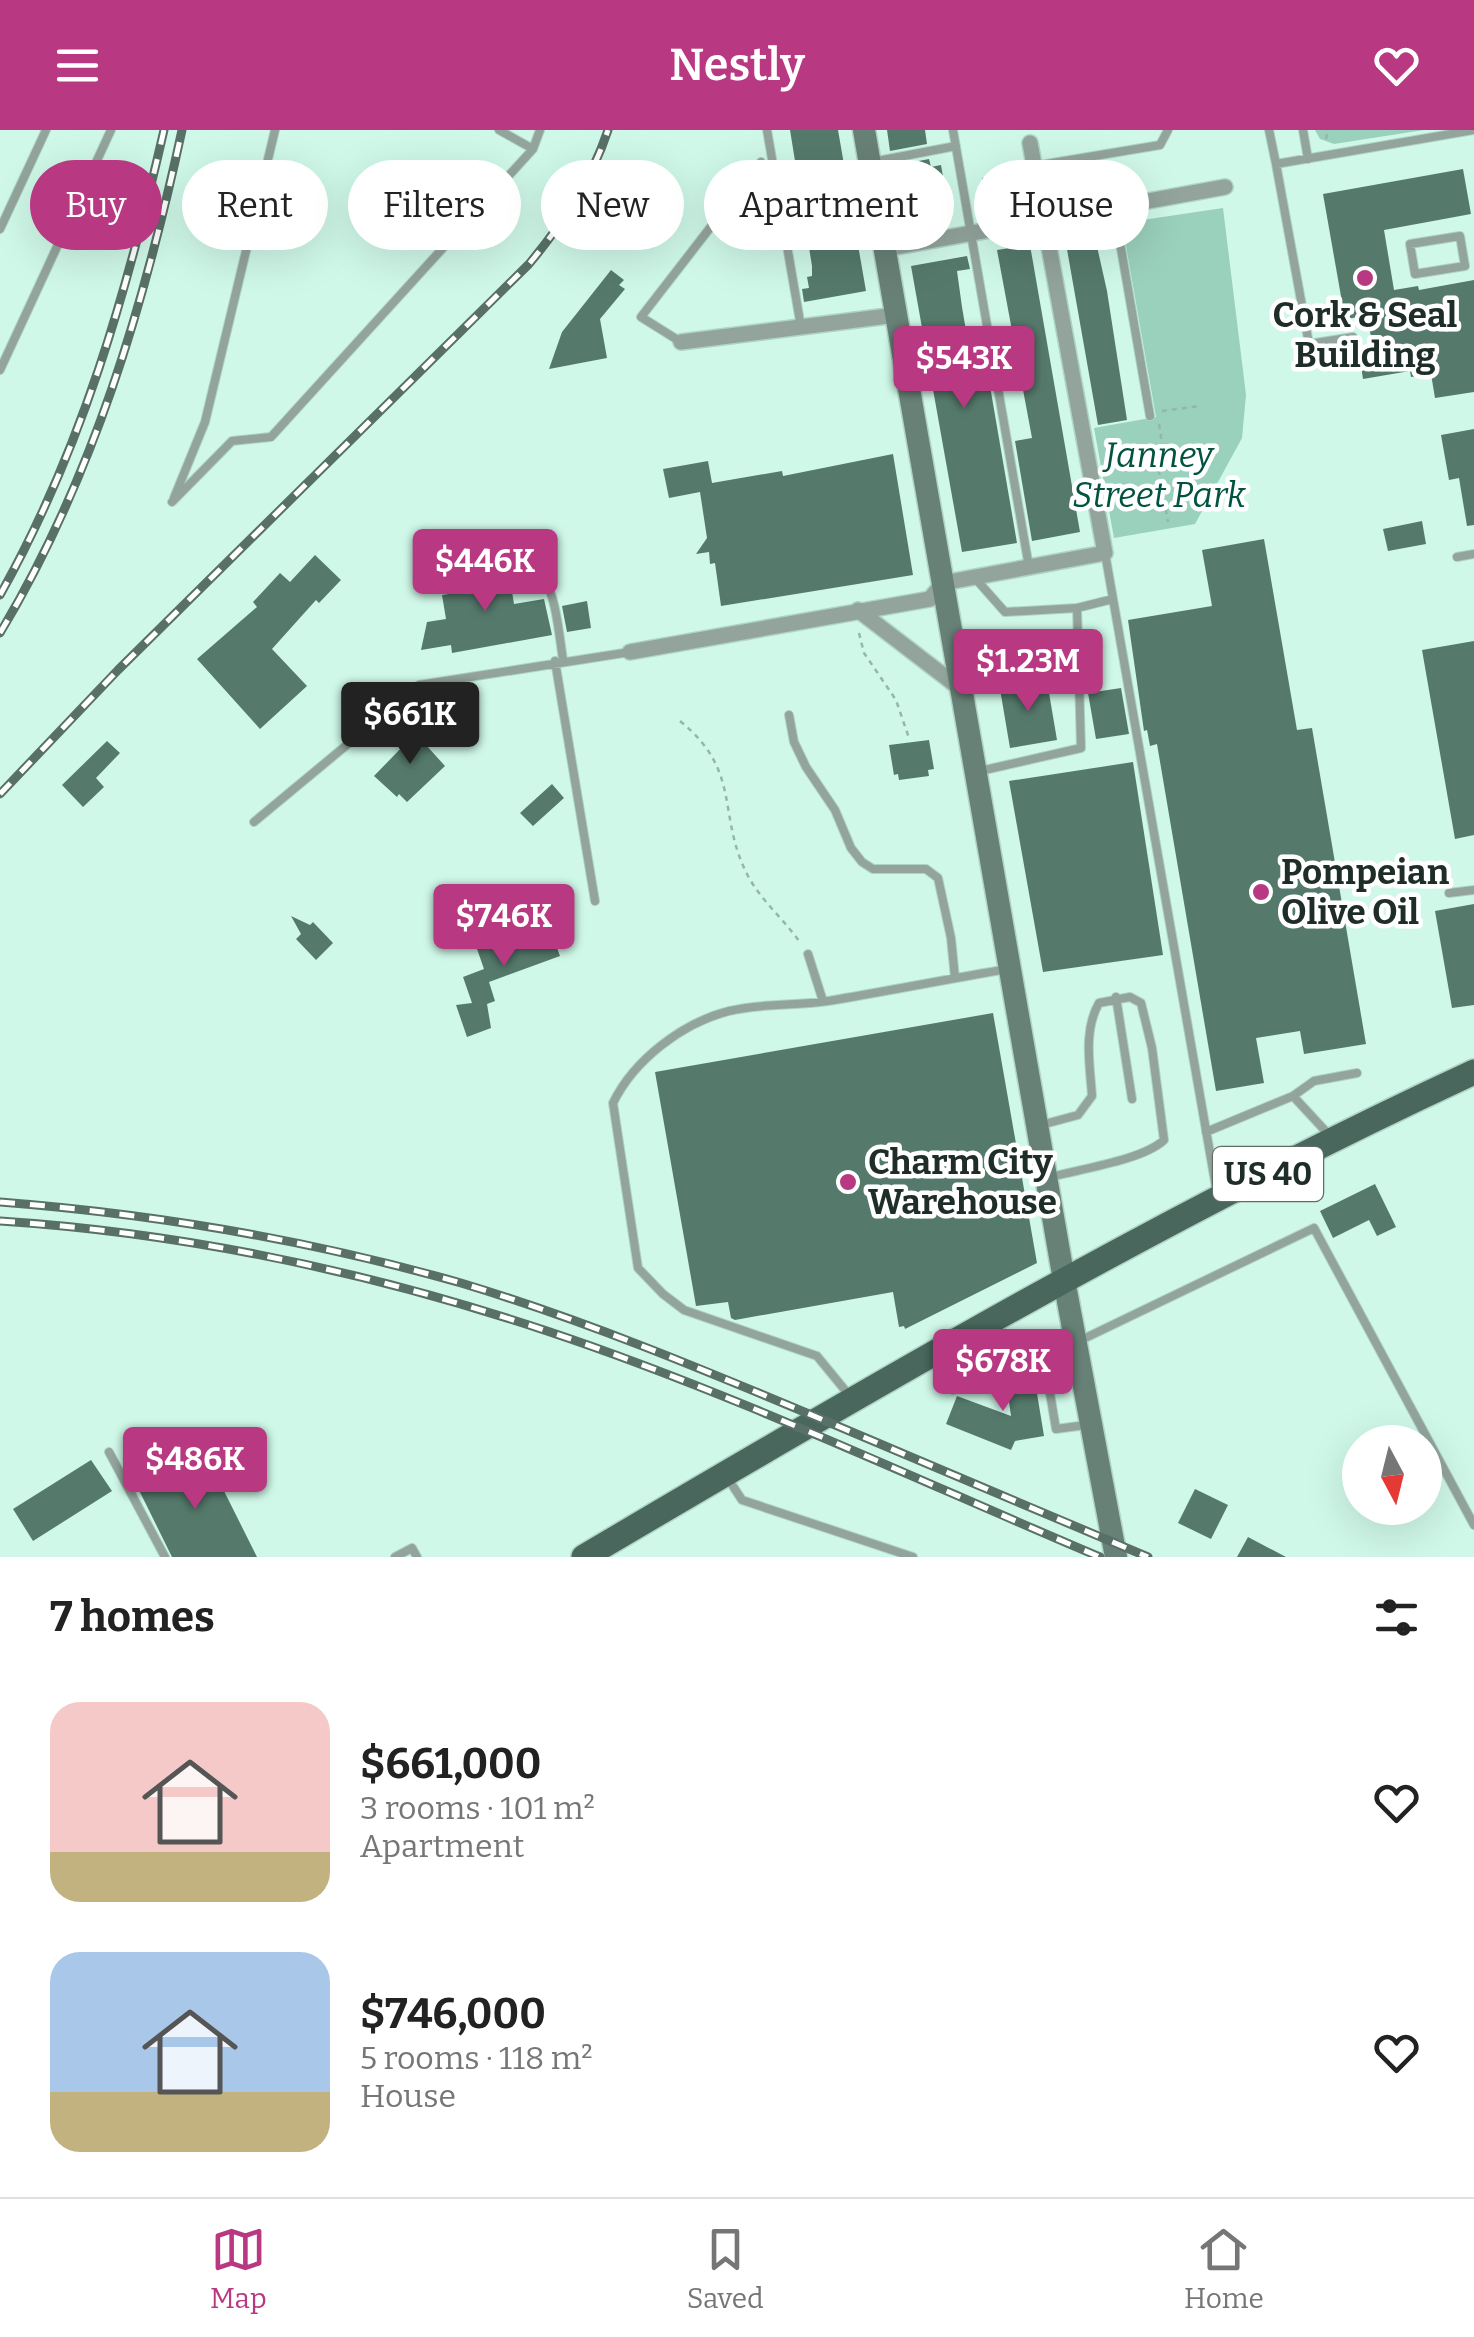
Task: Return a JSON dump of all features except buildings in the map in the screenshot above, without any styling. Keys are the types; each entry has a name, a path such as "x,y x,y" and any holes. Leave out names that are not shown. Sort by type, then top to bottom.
{"main road":[{"name":"US 40","path":"584,1557 852,1398 1064,1280 1474,1072"}],"street":[{"path":"864,130 870,160"},
{"path":"1149,201 1225,187"},
{"path":"954,235 972,232"},
{"path":"885,250 1064,1280 1116,1557"},
{"path":"630,652 930,599 943,583 1105,553 1049,250"},
{"path":"681,342 896,314"},
{"path":"858,610 961,689"}],"lane":[{"path":"0,229 46,130"},
{"path":"0,370 111,130"},
{"path":"275,130 204,422 172,502 232,441 270,437 533,150 540,130"},
{"path":"499,130 533,150"},
{"path":"767,130 802,327"},
{"path":"953,130 1028,567"},
{"path":"1070,160 1160,145 1168,130"},
{"path":"1269,130 1309,344 1353,337"},
{"path":"1303,130 1308,159"},
{"path":"1276,164 1474,130"},
{"path":"881,160 956,146"},
{"path":"681,342 641,317 704,236"},
{"path":"1460,236 1462,250 1465,266 1415,274 1410,244 1460,236"},
{"path":"1462,250 1473,249"},
{"path":"1121,250 1150,416"},
{"path":"478,542 522,551 544,576 595,901"},
{"path":"1105,553 1218,1200"},
{"path":"1457,557 1474,554"},
{"path":"974,577 1005,612 1077,608 1113,600"},
{"path":"976,772 1082,748 1077,608"},
{"path":"254,822 419,685 630,652"},
{"path":"789,715 794,742 806,767 835,810 850,848 862,862 874,869 926,868 938,878 951,938 954,978"},
{"path":"1450,893 1474,890"},
{"path":"808,954 823,1002"},
{"path":"852,1398 817,1356 684,1310 638,1268 613,1103 636,1065 705,1020 730,1011 823,1002 1010,968"},
{"path":"1037,1126 1078,1114 1092,1096 1088,1040 1092,1016 1099,1003 1130,997 1141,1004 1164,1140 1132,1155 1046,1178"},
{"path":"1116,998 1132,1099"},
{"path":"1206,1132 1293,1096 1314,1081 1357,1074"},
{"path":"1293,1096 1334,1140"},
{"path":"1076,1343 1314,1228 1474,1524"},
{"path":"934,1353 953,1390 1042,1346 1056,1430 1090,1424"},
{"path":"110,1452 166,1557"},
{"path":"725,1474 742,1500 913,1557"},
{"path":"395,1557 412,1548 417,1557"}],"path":[{"path":"1326,140 1328,130"},
{"path":"1164,458 1157,412 1200,406"},
{"path":"1103,466 1200,453"},
{"path":"1156,458 1168,522"},
{"path":"858,610 864,653 896,700 909,738"},
{"path":"680,721 699,736 720,768 734,838 746,874 808,954"}],"green space":[{"path":"1315,130 1424,130 1334,144 1320,139"},
{"name":"Janney Street Park","path":"1223,208 1246,395 1242,438 1195,524 1114,538 1094,428 1156,417 1127,250 1149,250 1149,219"}],"railway":[{"path":"0,595 55,484 99,368 164,130"},
{"path":"0,633 62,514 112,389 151,261 182,130"},
{"path":"0,794 118,670 529,264 575,201 608,130"},
{"path":"0,1202 232,1231 347,1254 461,1283 687,1364 1148,1557"},
{"path":"0,1221 139,1235 277,1258 480,1310 687,1382 1100,1557"}],"place":[{"name":"Cork & Seal Building","path":"1365,278"},
{"name":"Pompeian Olive Oil","path":"1261,892"},
{"name":"Charm City Warehouse","path":"848,1182"}]}
